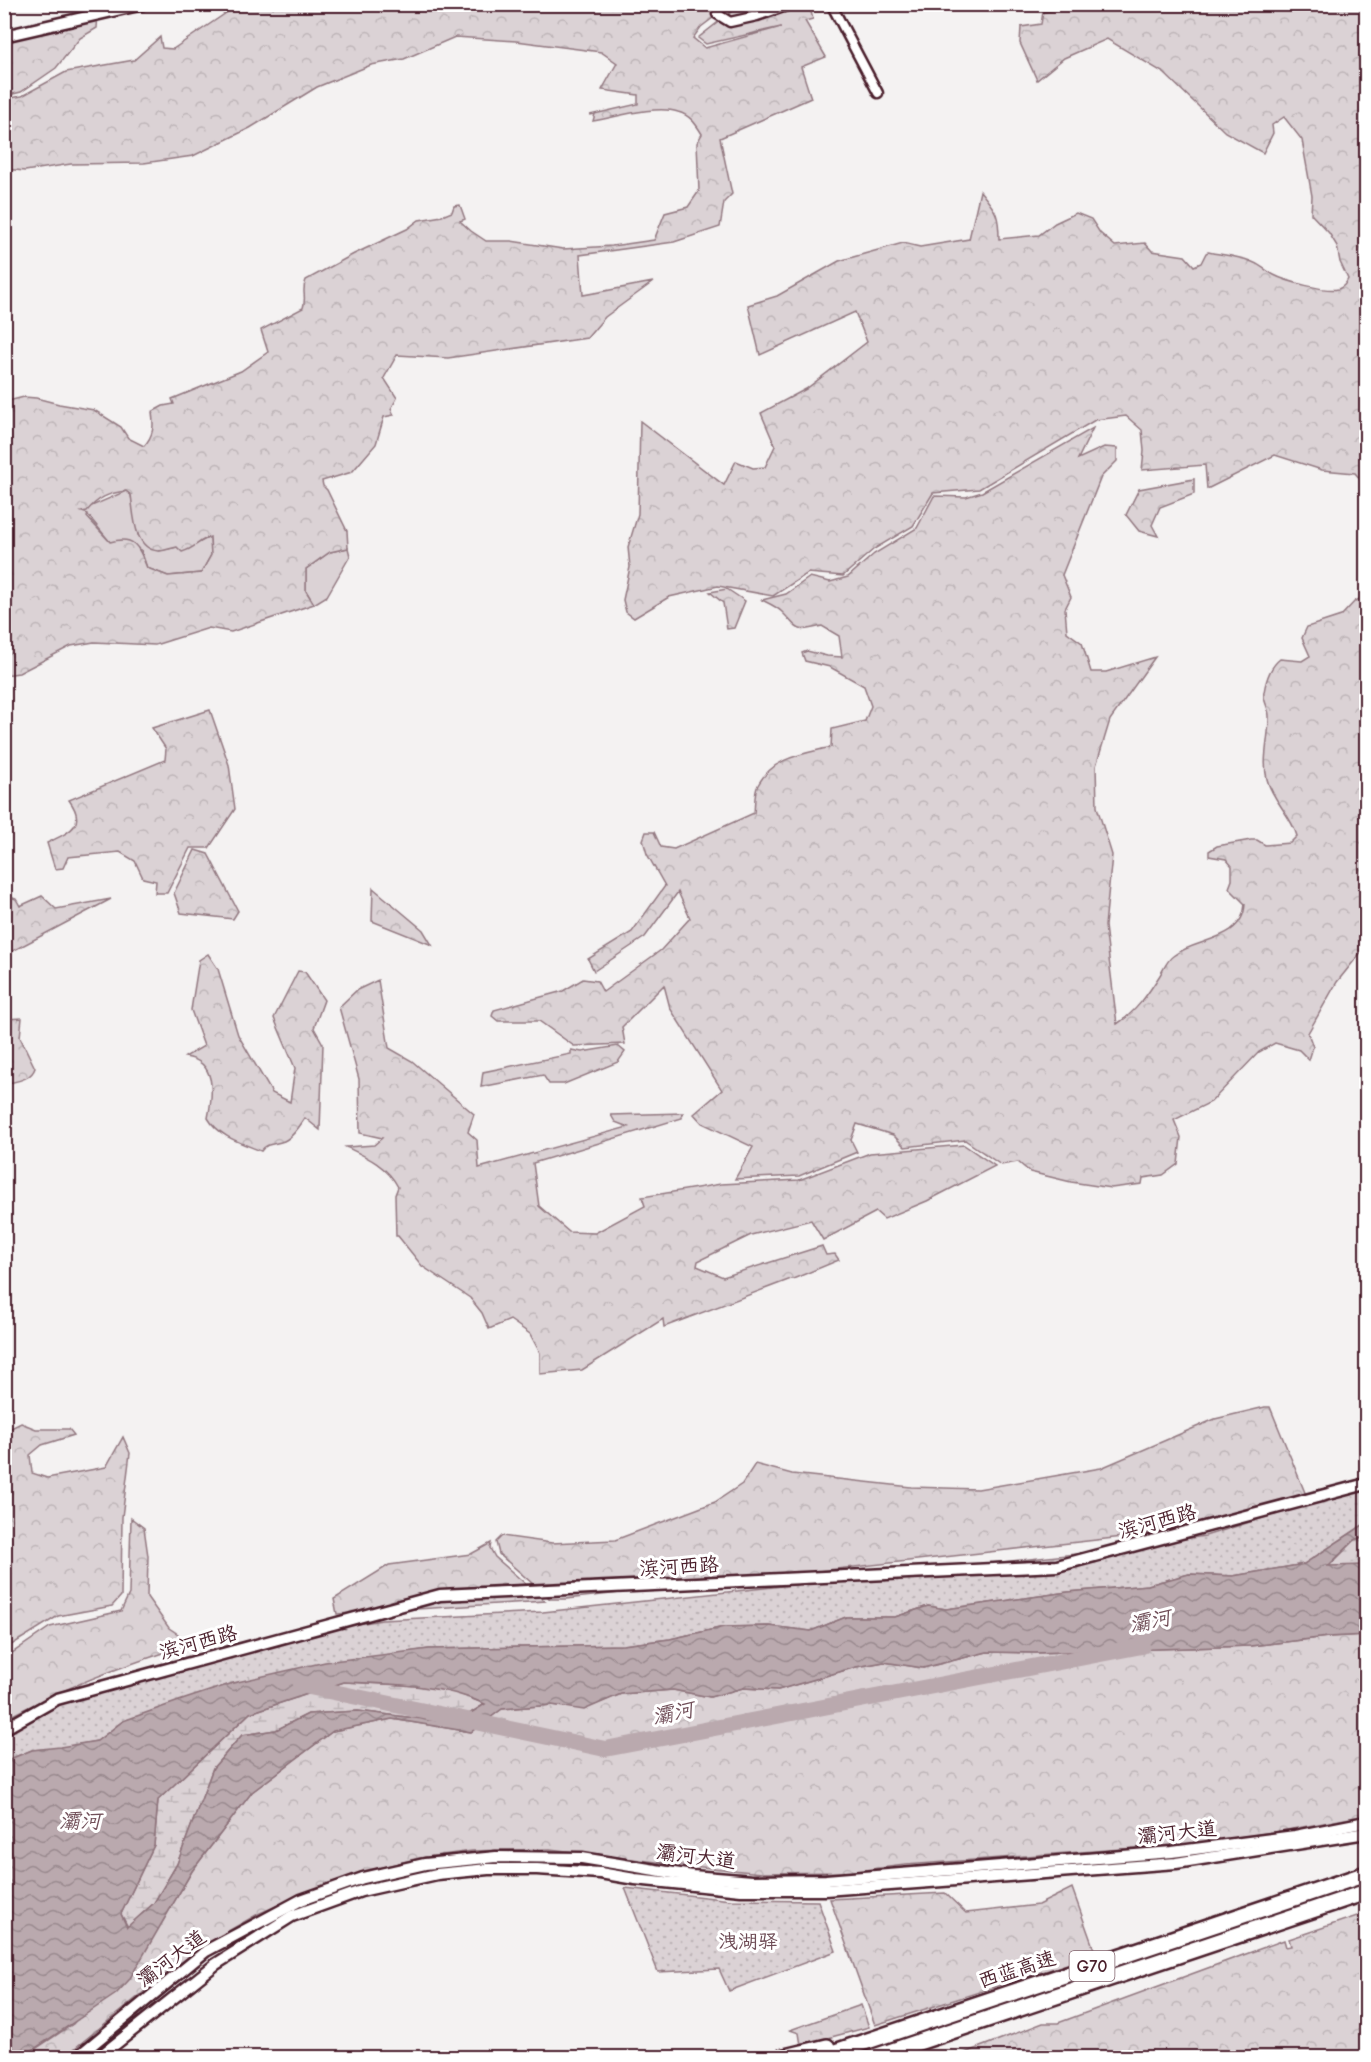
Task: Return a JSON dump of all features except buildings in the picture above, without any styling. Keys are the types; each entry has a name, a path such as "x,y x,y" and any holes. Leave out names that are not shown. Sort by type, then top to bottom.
{"highway":[{"name":"西蓝高速","path":"817,2058 1366,1874"},
{"name":"西蓝高速","path":"871,2058 1366,1892"},
{"path":"782,2058 915,2025"},
{"path":"882,2058 916,2043"}],"street":[{"path":"4,36 143,4"},
{"path":"723,4 717,14 730,22 792,4"},
{"path":"831,4 878,93"},
{"name":"滨河西路","path":"4,1729 57,1700 440,1595 1057,1566 1366,1484"},
{"name":"灞河大道","path":"76,2058 206,1951 302,1900 363,1878 425,1864 496,1857 582,1858 692,1876 752,1881 826,1880 1172,1852 1295,1836 1366,1822"},
{"name":"灞河大道","path":"98,2058 216,1964 292,1916 360,1891 437,1874 488,1869 537,1869 600,1873 741,1890 825,1890 1176,1863 1366,1833"}],"green space":[{"path":"1095,4 1366,5 1366,486 1355,473 1322,470 1275,455 1207,489 1205,465 1142,470 1144,451 1142,430 1126,416 1095,420 979,489 933,493 913,526 874,549 843,576 808,573 773,596 718,586 669,597 634,618 626,612 623,600 630,567 628,547 638,514 640,421 724,485 736,461 753,468 765,467 775,446 761,413 806,389 867,342 855,312 760,355 748,305 777,296 839,261 903,243 920,247 969,239 980,191 996,213 999,239 1039,235 1055,223 1076,213 1091,219 1100,233 1115,246 1145,243 1152,251 1185,256 1194,266 1201,263 1208,252 1245,259 1279,277 1306,285 1332,290 1345,284 1348,279 1340,262 1337,246 1329,233 1311,214 1312,196 1302,140 1284,117 1272,125 1273,133 1263,153 1225,132 1164,73 1107,39 1064,58 1037,80 1020,43 1021,27 1041,24 1043,12"},
{"path":"238,5 730,5 701,27 693,38 705,48 781,27 706,44 698,38 740,5 809,5 813,19 805,21 826,57 801,67 811,98 720,138 732,194 724,202 720,227 674,242 580,255 583,295 653,282 605,317 587,338 448,358 397,355 384,378 397,398 391,409 394,415 384,417 376,444 352,472 322,481 347,531 348,548 330,552 306,569 306,591 314,604 231,632 209,628 155,645 94,642 71,646 19,673 5,675 4,402 24,397 36,398 94,410 121,427 128,438 144,446 152,430 152,412 163,406 174,404 172,399 241,371 268,352 261,330 303,308 306,280 407,229 419,220 442,216 452,212 454,206 460,205 465,219 460,221 486,241 511,241 563,249 612,246 654,240 665,213 688,207 699,191 697,143 702,134 686,115 669,110 659,110 636,112 593,121 595,114 590,115 638,104 638,95 602,90 617,63 601,52 516,41 455,37 404,59 371,65 317,87 250,128 193,156 144,163 71,164 25,171 5,169 5,99 22,96 66,72 134,60 160,37 162,48 173,49","holes":["126,491 131,495 136,529 139,537 150,549 160,551 177,547 182,552 210,537 211,555 201,573 168,576 147,568 135,545 125,540 110,542 87,517 88,514 82,512 87,511 99,499 114,493"]},
{"path":"98,14 97,28 80,38 56,68 21,92 5,96 5,38"},
{"path":"1093,428 1078,459 1104,447 1117,448 1117,461 1101,477 1062,575 1071,597 1065,609 1067,632 1082,643 1091,672 1106,672 1155,657 1110,720 1096,766 1097,807 1112,855 1105,926 1117,1024 1141,1002 1171,958 1182,950 1227,932 1236,926 1242,916 1245,904 1229,888 1232,880 1232,866 1226,859 1209,856 1209,851 1217,846 1251,840 1257,840 1265,845 1290,843 1297,836 1269,787 1267,779 1265,756 1269,715 1264,695 1266,683 1272,669 1280,659 1302,661 1310,656 1302,638 1307,627 1341,616 1355,601 1366,596 1366,946 1337,982 1308,1033 1313,1047 1309,1060 1299,1050 1275,1043 1259,1052 1211,1102 1174,1120 1181,1137 1178,1164 1163,1175 1143,1178 1142,1184 1111,1188 1071,1182 1030,1172 1018,1162 1001,1165 965,1140 905,1147 893,1135 857,1124 851,1140 857,1152 799,1176 735,1179 753,1147 702,1123 694,1114 722,1090 670,1008 664,985 622,1027 625,1044 574,1046 539,1021 498,1021 492,1016 494,1010 563,991 583,979 597,981 603,992 661,950 690,918 678,892 645,937 594,971 588,959 632,932 665,886 647,854 643,840 646,832 654,832 661,847 674,849 754,813 757,788 772,768 790,758 831,747 832,729 865,721 871,706 864,686 830,667 805,661 802,653 807,651 842,657 839,636 822,626 798,628 780,610 762,600 786,594 810,577 830,582 848,577 874,554 917,528 934,496 966,497 982,492"},
{"path":"1194,479 1194,494 1160,507 1152,525 1158,536 1139,531 1126,515 1139,489"},
{"path":"126,491 131,495 138,535 159,551 177,547 182,551 210,537 211,555 201,573 168,576 147,568 141,550 110,542 88,515 80,511"},
{"path":"348,548 350,556 327,596 314,604 306,591 306,569 330,552"},
{"path":"727,589 745,601 734,628 727,629 723,603 710,592"},
{"path":"210,710 229,765 235,809 209,848 190,848 167,893 155,893 156,881 143,878 135,861 120,852 68,857 63,868 55,869 47,843 69,831 76,822 77,816 69,800 165,760 166,749 152,728"},
{"path":"195,850 208,854 238,911 233,919 181,913 174,893"},
{"path":"373,888 423,930 432,945 372,921"},
{"path":"5,895 16,899 20,906 42,896 56,909 111,899 5,955"},
{"path":"208,954 218,969 238,1035 272,1093 290,1102 295,1068 274,1018 298,971 305,972 324,1000 314,1028 323,1044 320,1130 305,1118 287,1139 269,1145 261,1151 225,1135 208,1118 211,1089 208,1072 203,1065 185,1057 204,1046 191,1010 199,960"},
{"path":"378,980 389,1048 412,1061 474,1114 468,1132 477,1140 479,1168 628,1127 615,1122 611,1115 683,1113 682,1118 533,1163 539,1206 569,1232 595,1233 645,1206 642,1197 721,1184 799,1180 870,1153 964,1145 995,1166 927,1201 884,1219 876,1212 823,1240 811,1220 751,1235 698,1261 697,1266 723,1277 822,1246 826,1255 835,1254 839,1260 664,1327 663,1319 582,1370 540,1374 540,1353 530,1334 510,1320 489,1329 482,1313 470,1298 422,1266 396,1236 395,1195 398,1187 382,1168 346,1147 374,1145 382,1138 360,1133 359,1079 339,1007 357,990"},
{"path":"22,1018 20,1037 35,1068 27,1078 5,1084 5,1019"},
{"path":"618,1046 625,1052 618,1062 564,1084 549,1084 543,1075 481,1087 483,1072 571,1054 571,1050 582,1052"},
{"path":"1270,1407 1306,1495 1251,1514 1141,1535 566,1599 550,1599 499,1554 496,1542 502,1536 552,1543 615,1540 715,1502 742,1484 755,1464 792,1474 911,1487 978,1489 1101,1468 1215,1419"},
{"path":"21,1423 36,1429 69,1429 74,1435 42,1445 30,1455 32,1473 47,1478 106,1467 123,1437 130,1453 122,1517 121,1596 112,1606 58,1616 5,1649 5,1431"},
{"path":"1366,1484 1366,1523 1305,1564 1233,1576 1189,1574 1148,1585 1068,1592 946,1609 928,1606 895,1617 846,1617 811,1631 769,1626 724,1627 670,1639 623,1645 429,1649 382,1656 123,1721 97,1741 60,1748 32,1750 5,1761 5,1732 62,1704 174,1664 251,1642 382,1620 543,1612 1085,1553 1205,1536"},
{"path":"131,1518 144,1528 148,1556 147,1597 169,1628 193,1644 97,1677 51,1696 5,1719 5,1658 50,1627 121,1611 129,1594"},
{"path":"1366,1535 1366,1565 1328,1567 1355,1540"},
{"path":"491,1543 490,1548 495,1557 545,1601 337,1614 334,1599 389,1565 471,1554"},
{"path":"1366,1635 1366,1815 1287,1830 1190,1844 905,1865 848,1872 762,1873 550,1849 472,1851 419,1858 362,1872 320,1887 258,1914 218,1937 177,1965 64,2057 22,2058 73,2024 161,1924 192,1871 252,1792 333,1731 392,1719 471,1732 502,1709 552,1705 584,1709 621,1694 673,1690 710,1697 743,1688 778,1690 856,1667 884,1662 923,1668 987,1652 1035,1653 1250,1646"},
{"path":"344,1682 422,1686 457,1693 485,1704 455,1723 358,1711 308,1714 276,1730 242,1735 213,1768 177,1864 154,1903 128,1927 121,1914 154,1845 158,1800 250,1713"},
{"name":"洩湖驿","path":"625,1888 731,1900 818,1901 836,1951 729,1991 719,1969 658,1972"},
{"path":"1072,1888 1096,1955 875,2025 830,1899 945,1893 966,1913 1038,1905"},
{"path":"1366,1913 1366,2057 954,2057 1043,2023 1058,2023 1284,1940 1286,1947 1291,1946 1289,1939"},
{"path":"861,2005 869,2027 801,2045 799,2033 790,2030"}],"water":[{"name":"灞河","path":"1366,1523 1366,1535 1355,1540 1328,1566 1366,1565 1366,1635 1250,1646 1035,1653 987,1652 923,1668 884,1662 856,1667 778,1690 743,1688 710,1697 673,1690 621,1694 584,1710 552,1705 502,1709 471,1732 392,1719 333,1731 252,1792 192,1871 129,1980 116,1994 22,2057 5,2057 5,1761 32,1750 97,1741 123,1721 179,1701 233,1683 325,1662 429,1649 623,1645 670,1639 724,1627 769,1626 811,1631 846,1617 895,1617 928,1606 946,1609 1068,1592 1148,1585 1189,1574 1233,1576 1304,1564","holes":["344,1682 434,1689 451,1692 485,1704 455,1723 358,1711 308,1714 276,1730 242,1735 213,1768 177,1864 154,1903 127,1927 121,1914 154,1845 158,1800 250,1713"]}],"waterway":[{"name":"灞河","path":"300,1685 605,1749 1142,1646"}]}
